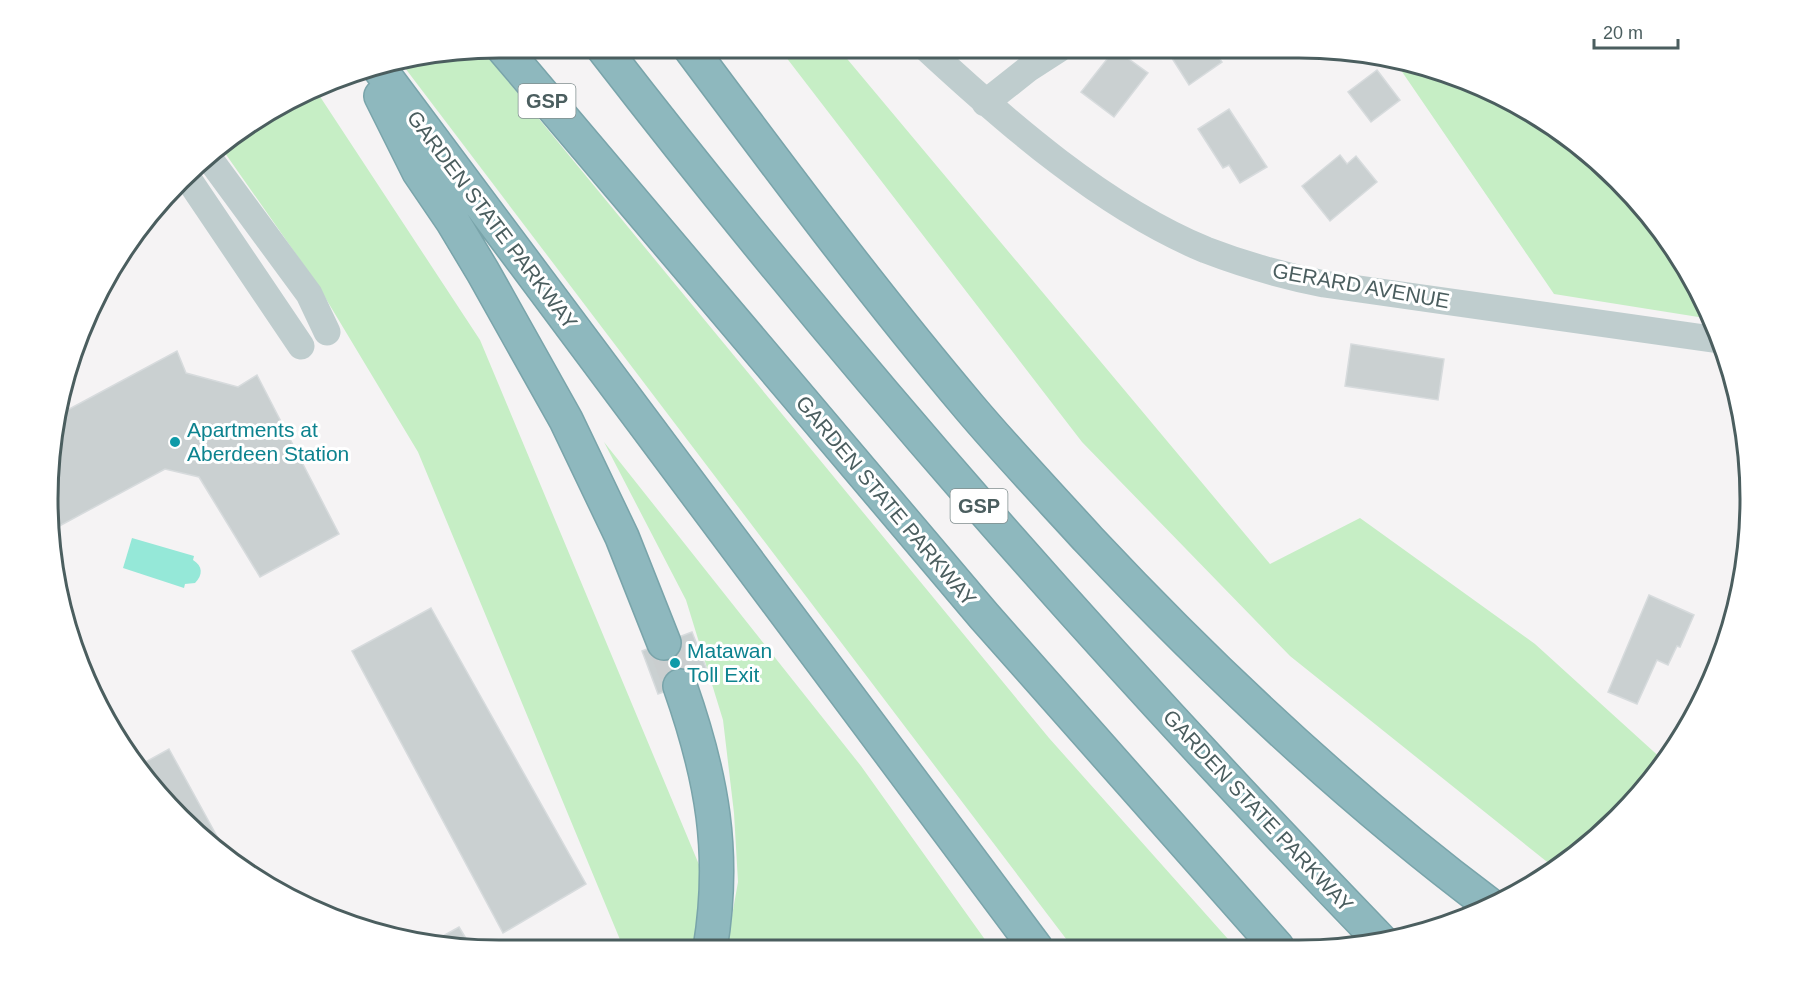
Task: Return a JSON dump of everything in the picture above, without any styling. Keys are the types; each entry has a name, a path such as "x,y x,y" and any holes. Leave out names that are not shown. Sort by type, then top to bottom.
{"highway":[{"name":"GARDEN STATE PARKWAY","path":"511,58 984,616 1271,940"},
{"name":"GARDEN STATE PARKWAY","path":"611,58 756,242 903,418 1180,729 1374,934"},
{"name":"GSP","path":"698,58 903,326 970,408 1040,487 1180,635 1251,704 1408,842 1483,900"},
{"name":"GARDEN STATE PARKWAY","path":"384,74 1030,940"},
{"path":"373,78 418,172 453,222 483,272 566,420 622,537 664,643"},
{"path":"680,686 702,755 715,821 718,884 711,940"}],"street":[{"name":"GERARD AVENUE","path":"937,58 985,103 1072,171 1127,209 1179,237 1239,262 1324,285 1709,339"},
{"path":"985,103 1045,58"},
{"path":"214,164 309,294 327,332"},
{"path":"192,184 300,346"}],"shaded area":[{"path":"489,58 1049,738 1229,940 1067,940 406,69 442,62"},
{"path":"787,58 846,58 1270,564 1360,518 1535,644 1658,755 1610,811 1589,831 1548,863 1290,656 1082,442"},
{"path":"1402,71 1440,82 1494,104 1544,133 1589,168 1630,209 1648,231 1665,254 1700,317 1554,294"},
{"path":"320,97 480,340 710,891 703,940 620,940 418,452 317,284 226,154 254,133"},
{"path":"604,442 861,766 985,940 728,940 738,882 734,813 723,720 686,600"},
{"path":"132,538 194,556 193,560 199,565 201,571 198,580 195,583 185,584 184,588 123,568"}],"building":[{"path":"1108,58 1127,58 1148,73 1114,117 1081,92"},
{"path":"1172,58 1219,58 1222,62 1189,85"},
{"path":"1377,70 1400,100 1371,122 1348,92"},
{"path":"1229,109 1267,167 1240,183 1229,165 1223,168 1198,129"},
{"path":"1340,155 1347,164 1356,156 1377,182 1330,221 1302,186"},
{"path":"1351,344 1444,359 1438,400 1345,386"},
{"name":"Apartments at Aberdeen Station","path":"177,351 186,373 238,387 257,375 339,534 260,577 199,477 165,469 59,526 59,471 68,410"},
{"path":"1649,595 1694,615 1680,647 1677,646 1668,665 1657,660 1637,704 1608,692"},
{"path":"431,608 586,884 503,933 352,651"},
{"name":"Matawan Toll Exit","path":"692,632 709,675 658,694 642,651"},
{"path":"169,749 218,839 168,790 146,762"},
{"path":"459,927 467,940 442,937"}],"tunnel":[{"path":"664,643 680,686"}],"place":[{"name":"Apartments at Aberdeen Station","path":"175,442"},
{"name":"Matawan Toll Exit","path":"675,663"}]}
